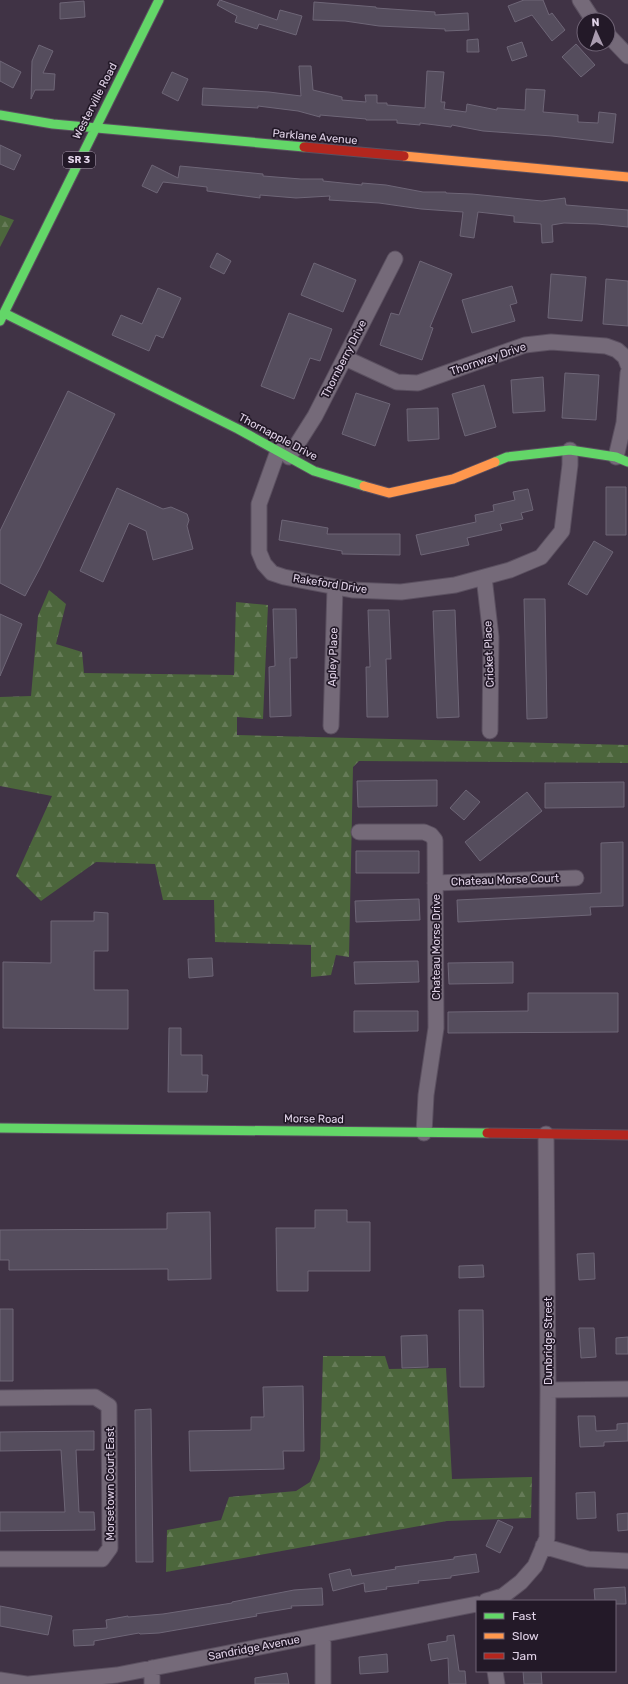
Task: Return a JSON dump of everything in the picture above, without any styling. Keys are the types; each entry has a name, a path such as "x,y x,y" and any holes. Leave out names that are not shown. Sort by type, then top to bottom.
{"street":[{"name":"Westerville Road","path":"2,317 159,0"},
{"path":"580,0 588,12"},
{"path":"616,43 628,56"},
{"name":"Parklane Avenue","path":"0,115 53,124 628,177"},
{"name":"Thornberry Drive","path":"284,454 315,416 395,259"},
{"name":"Thornapple Drive","path":"2,317 231,425 314,471 389,493 454,479 507,456 570,450 622,459"},
{"name":"Thornway Drive","path":"345,358 397,382 418,383 525,345 551,342 606,346 617,350 626,357 628,365"},
{"path":"622,459 628,373"},
{"name":"Rakeford Drive","path":"284,454 259,504 259,552 264,564 272,573 284,577 352,590 401,592 455,585 510,570 541,557 562,531 570,465 570,450"},
{"name":"Cricket Place","path":"484,577 491,637 490,731"},
{"name":"Apley Place","path":"331,726 335,587"},
{"name":"Chateau Morse Drive","path":"359,832 424,832 431,835 435,840 436,1028 426,1095 424,1133"},
{"name":"Chateau Morse Court","path":"435,883 576,878"},
{"name":"Morse Road","path":"0,1128 628,1134"},
{"name":"Dunbridge Street","path":"543,1546 547,1538 548,1529 546,1134"},
{"path":"548,1390 628,1389"},
{"name":"Morsetown Court East","path":"0,1398 95,1397 109,1406 110,1548 102,1559 0,1559"},
{"path":"489,1600 502,1596 521,1582 535,1566 543,1546 588,1559 628,1561"},
{"name":"Sandridge Avenue","path":"29,1684 117,1675 476,1604"},
{"path":"323,1634 323,1684"},
{"path":"152,1668 152,1684"},
{"path":"495,1672 497,1684"}],"green space":[{"path":"0,215 14,220 0,247"},
{"path":"49,590 66,604 56,644 82,652 84,673 234,675 236,602 268,605 263,719 237,717 237,735 628,745 628,763 359,761 353,767 349,957 336,955 331,975 311,977 311,945 215,942 214,900 163,900 155,864 96,862 41,901 16,876 52,796 0,786 0,697 31,696 38,616"},
{"path":"323,1356 385,1356 389,1369 446,1368 452,1479 532,1477 531,1518 447,1521 166,1572 167,1530 221,1520 229,1497 296,1491 310,1482 320,1459"}],"building":[{"path":"220,0 277,20 280,10 302,16 296,35 259,24 257,29 235,22 237,16 217,5"},
{"path":"524,0 543,0 549,15 552,13 565,30 552,41 532,15 515,22 508,6"},
{"path":"84,1 85,17 60,19 60,3"},
{"path":"314,2 435,12 435,15 468,13 469,30 445,31 445,29 379,26 345,21 313,20"},
{"path":"478,39 479,52 467,52 467,40"},
{"path":"522,42 527,56 512,61 507,47"},
{"path":"576,44 576,52 583,52 595,65 581,77 562,57"},
{"path":"39,45 53,51 43,73 55,74 54,90 35,90 31,99 32,61"},
{"path":"0,61 21,72 13,88 0,81"},
{"path":"299,66 311,66 313,90 342,97 342,100 366,102 365,95 377,95 377,103 387,103 387,105 425,108 427,71 444,72 441,102 445,102 444,109 466,112 467,104 497,110 497,108 525,110 526,89 545,90 543,112 578,115 578,122 598,123 599,112 616,114 613,143 552,136 483,131 452,125 451,127 420,123 420,125 397,123 397,120 366,120 320,115 320,117 298,111 258,106 258,108 202,105 203,88 269,92 301,96"},
{"path":"172,72 188,79 178,101 162,93"},
{"path":"0,145 21,155 14,170 0,164"},
{"path":"152,165 178,178 180,166 263,174 263,176 323,179 323,181 362,185 362,183 386,185 423,192 446,192 542,201 565,198 566,205 628,210 628,227 564,223 552,225 553,242 542,243 541,224 514,222 514,216 478,212 474,238 460,236 463,212 421,209 379,203 329,200 330,196 296,198 260,195 260,198 207,191 207,187 163,182 157,193 142,186"},
{"path":"217,253 231,261 224,274 210,267"},
{"path":"420,261 452,274 430,327 433,328 422,360 380,345 391,313 399,315"},
{"path":"314,263 356,280 343,312 301,295"},
{"path":"551,274 586,277 582,321 548,318"},
{"path":"606,279 628,281 628,326 603,324"},
{"path":"512,286 517,303 510,305 515,321 472,333 462,300"},
{"path":"158,288 181,298 163,338 156,335 149,351 112,335 121,315 142,324"},
{"path":"289,313 332,329 320,361 310,358 294,399 261,386"},
{"path":"565,373 599,375 596,420 562,418"},
{"path":"543,377 545,411 513,413 511,380"},
{"path":"484,385 496,427 465,436 452,394"},
{"path":"68,391 115,414 25,596 0,583 0,531"},
{"path":"356,393 390,404 375,446 342,434"},
{"path":"438,408 439,439 408,441 407,409"},
{"path":"606,487 626,487 626,535 606,535"},
{"path":"117,488 163,509 171,507 187,514 189,520 187,526 193,549 153,560 146,531 129,523 103,582 80,571"},
{"path":"528,489 533,510 521,513 523,519 500,524 502,530 467,538 469,545 421,555 416,535 476,522 475,515 494,511 493,505 515,500 513,492"},
{"path":"282,520 328,528 327,534 400,534 400,555 342,554 342,551 279,540"},
{"path":"594,541 613,552 587,595 568,584"},
{"path":"524,599 545,599 547,718 527,719"},
{"path":"273,609 296,609 297,658 290,658 291,716 270,717 269,667 275,666"},
{"path":"368,610 389,610 391,659 386,659 388,717 367,717 366,667 370,667"},
{"path":"455,610 459,717 437,718 433,611"},
{"path":"0,614 22,624 0,676"},
{"path":"437,780 437,806 358,807 357,781"},
{"path":"624,782 624,807 545,808 545,783"},
{"path":"466,790 480,802 464,820 450,808"},
{"path":"527,792 542,811 480,861 465,842"},
{"path":"623,842 623,906 590,907 591,915 458,922 457,900 601,893 601,843"},
{"path":"356,851 419,851 419,873 356,873"},
{"path":"419,899 420,920 356,922 355,901"},
{"path":"94,912 108,913 108,951 94,951 94,990 128,990 128,1029 3,1028 3,962 51,963 51,921 94,921"},
{"path":"212,958 213,976 189,978 188,959"},
{"path":"418,961 419,982 355,984 354,962"},
{"path":"513,962 513,983 449,984 448,963"},
{"path":"528,993 618,993 618,1032 448,1033 448,1012 528,1011"},
{"path":"354,1011 418,1011 418,1031 354,1032"},
{"path":"169,1028 181,1028 181,1055 202,1055 202,1075 208,1075 207,1092 168,1092"},
{"path":"315,1210 347,1210 347,1222 370,1222 370,1271 308,1271 308,1291 277,1291 276,1228 315,1228"},
{"path":"210,1212 211,1279 168,1280 168,1269 9,1270 9,1260 0,1260 0,1230 167,1229 167,1213"},
{"path":"594,1253 595,1279 579,1280 577,1254"},
{"path":"483,1265 484,1277 459,1278 459,1266"},
{"path":"0,1309 13,1309 13,1381 0,1381"},
{"path":"459,1310 483,1310 484,1387 460,1387"},
{"path":"579,1328 594,1328 596,1357 581,1358"},
{"path":"427,1335 428,1367 402,1368 401,1336"},
{"path":"628,1337 628,1354 616,1354 616,1338"},
{"path":"303,1386 304,1451 283,1451 284,1469 190,1471 189,1431 251,1430 251,1417 264,1417 263,1387"},
{"path":"151,1409 153,1562 136,1562 135,1410"},
{"path":"578,1416 595,1416 596,1431 617,1430 617,1424 628,1423 628,1441 604,1442 604,1446 580,1447"},
{"path":"94,1431 94,1450 76,1450 79,1512 94,1512 95,1530 0,1531 0,1512 65,1512 61,1450 0,1451 0,1432"},
{"path":"595,1492 596,1518 577,1519 576,1493"},
{"path":"628,1513 628,1530 618,1531 617,1514"},
{"path":"498,1520 513,1527 500,1553 486,1546"},
{"path":"476,1554 479,1572 451,1576 451,1578 418,1581 419,1583 386,1587 387,1589 365,1592 364,1583 333,1591 329,1574 350,1569 352,1576 396,1569 395,1567 454,1559 454,1557"},
{"path":"625,1587 626,1604 616,1604 616,1600 595,1600 594,1589"},
{"path":"322,1588 323,1605 291,1606 292,1608 256,1614 257,1616 159,1633 139,1633 94,1641 94,1645 74,1646 73,1630 107,1628 106,1620 128,1616 163,1614 232,1603 294,1590"},
{"path":"0,1606 52,1616 48,1635 0,1626"},
{"path":"454,1635 459,1671 465,1671 466,1684 449,1684 448,1658 431,1661 428,1644 447,1641 447,1636"},
{"path":"387,1654 388,1672 360,1674 359,1657"},
{"path":"523,1672 541,1672 542,1684 524,1684"},
{"path":"287,1673 289,1684 255,1684 255,1678"}],"traffic: fast":[{"path":"0,321 159,0"},
{"path":"0,115 53,124 304,147"},
{"path":"4,313 238,429 314,471 364,486"},
{"path":"495,462 507,457 570,450 616,457 628,462"},
{"path":"0,1128 487,1133"}],"traffic: slow":[{"path":"404,156 628,177"},
{"path":"364,486 389,493 453,479 495,462"}],"traffic: jam":[{"path":"304,147 404,156"},
{"path":"487,1133 628,1135"}]}
